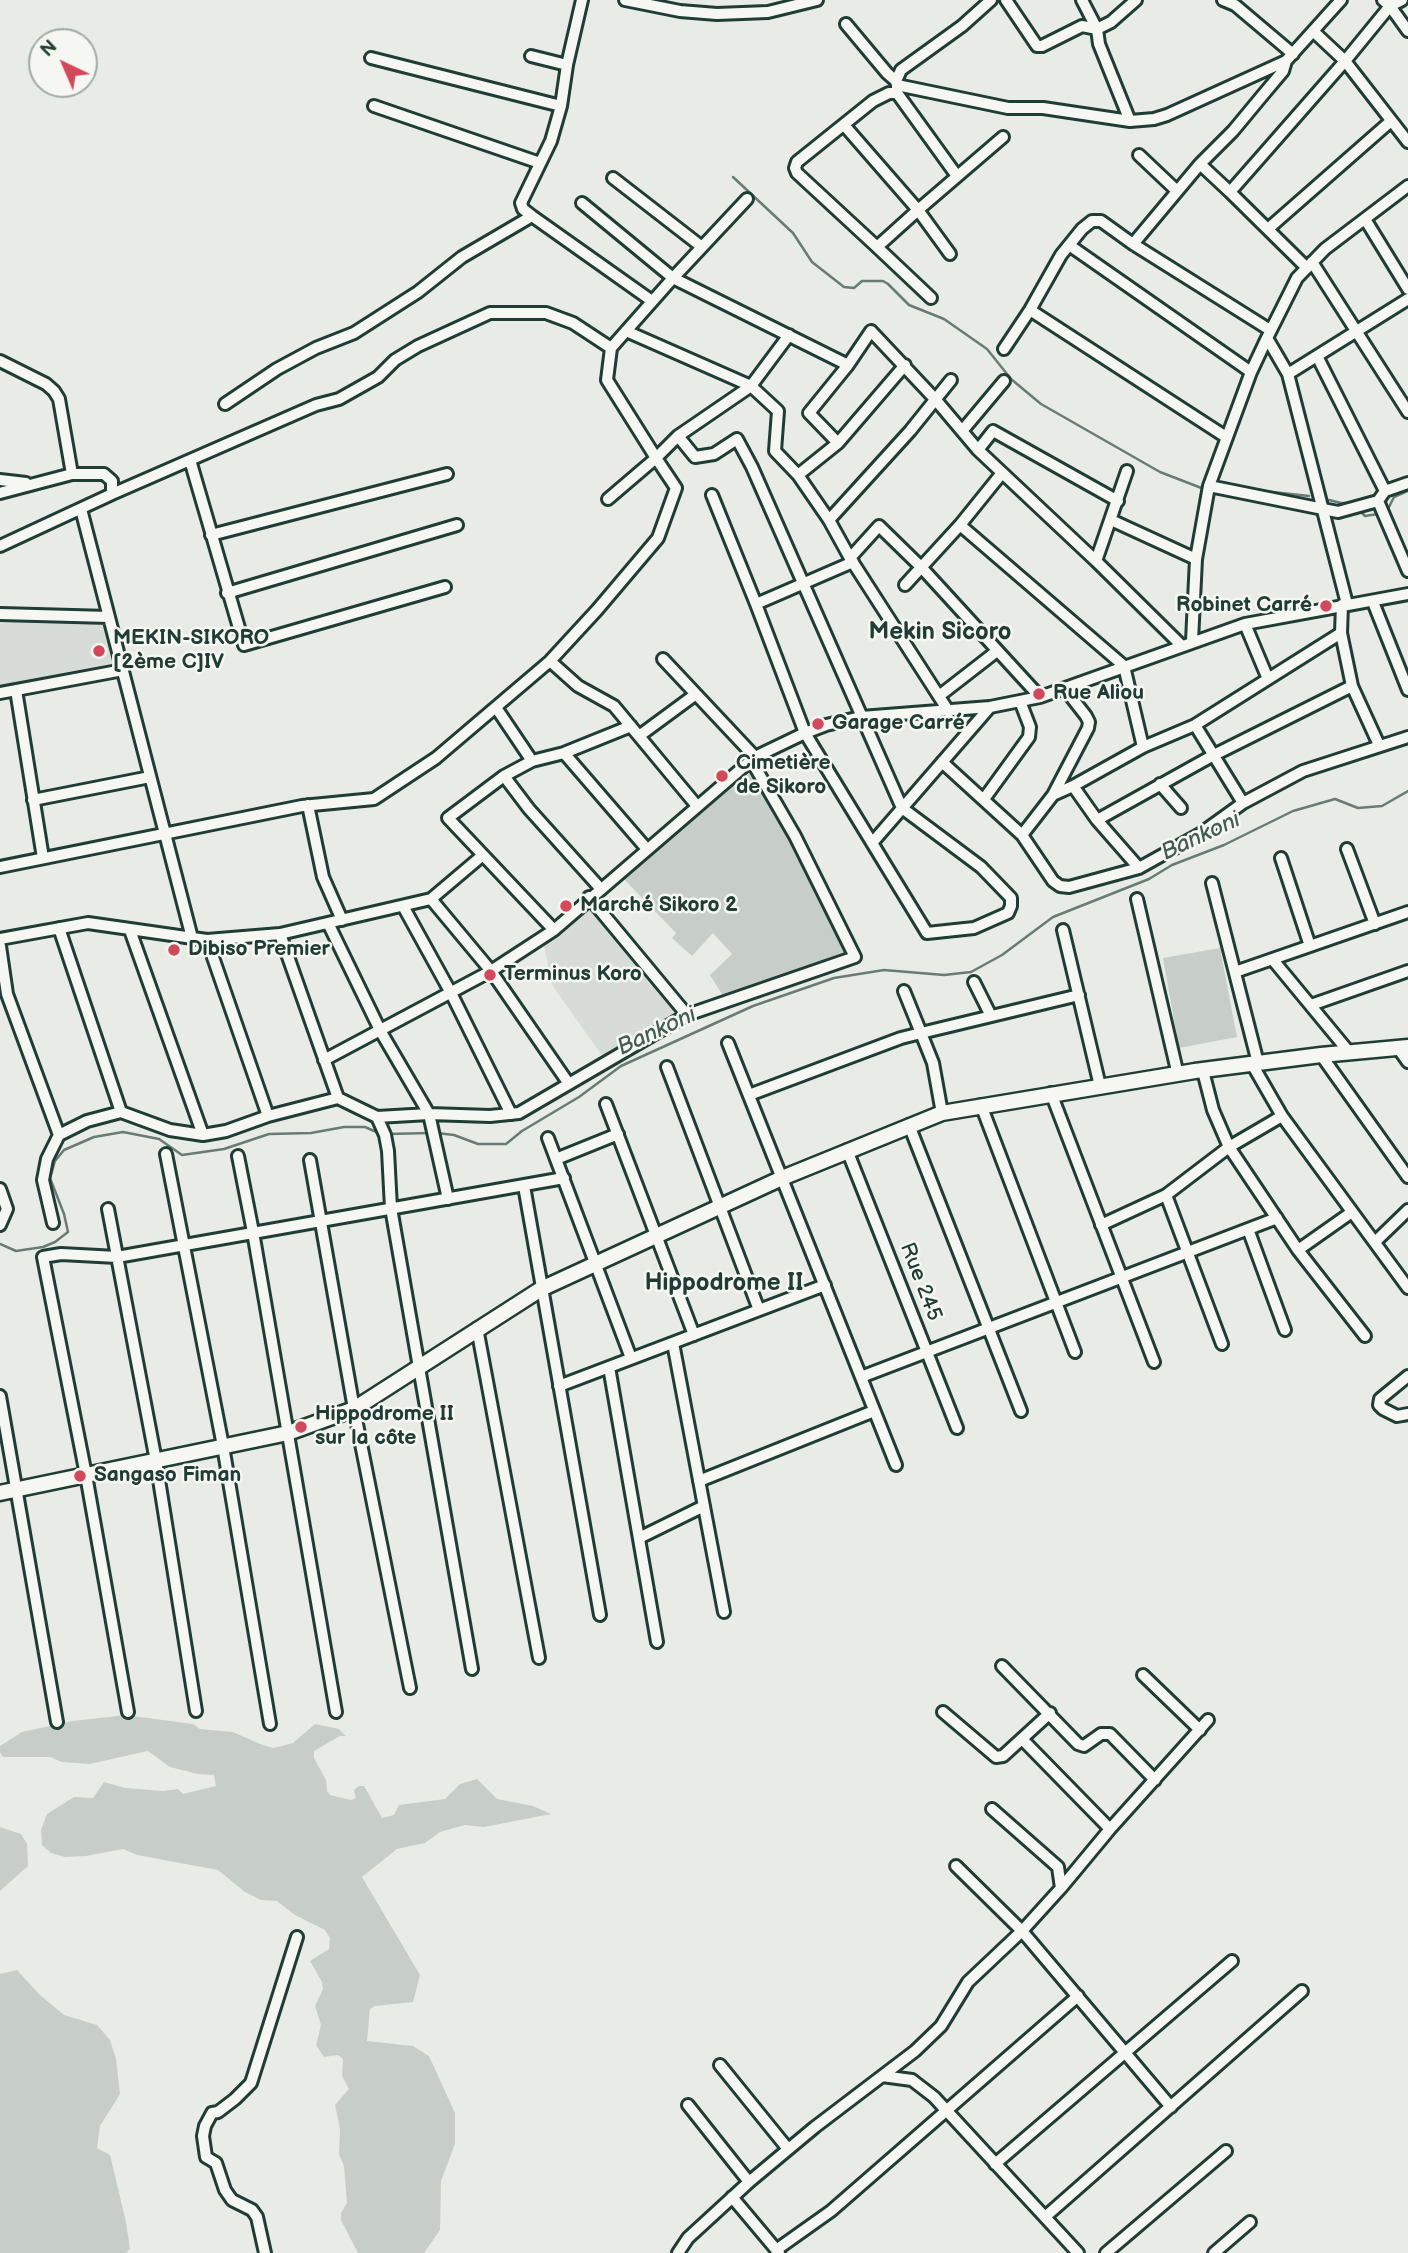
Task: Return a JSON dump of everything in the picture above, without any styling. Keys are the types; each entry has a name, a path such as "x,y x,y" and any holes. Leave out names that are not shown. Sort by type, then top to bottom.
{"street":[{"path":"582,0 561,106 551,141 521,203 523,209 532,216 652,301"},
{"path":"625,0 680,11 717,14 768,12 817,0"},
{"path":"931,298 797,173 795,168 797,162 873,101 897,86 901,70 962,26 991,0"},
{"path":"1006,0 1037,46 1082,26 1097,29 1111,22 1136,0"},
{"path":"1082,0 1097,29 1099,44 1130,121"},
{"path":"1223,0 1235,5 1290,57"},
{"path":"1133,244 1199,163 1233,131 1283,71 1290,57 1341,0"},
{"path":"1230,192 1345,61 1387,3 1402,0"},
{"path":"1387,3 1408,32"},
{"path":"846,24 897,86 957,176"},
{"path":"1313,31 1345,61 1408,142"},
{"path":"531,56 567,65"},
{"path":"897,86 1008,108 1043,108 1130,121 1167,115 1290,57"},
{"path":"371,58 561,106"},
{"path":"374,106 540,163"},
{"path":"1269,228 1391,121"},
{"path":"844,125 918,210 950,254"},
{"path":"877,247 1003,137"},
{"path":"1139,155 1177,191"},
{"path":"1199,163 1310,265 1358,330 1408,412"},
{"path":"613,178 702,247"},
{"path":"1187,643 1196,559 1209,486 1251,372 1269,334 1297,278 1325,249 1408,186"},
{"path":"0,867 309,805 374,799 436,758 550,661 658,538 676,488 607,380 611,348 747,200"},
{"path":"582,203 673,278 848,365"},
{"path":"225,404 277,369 316,348 354,333 418,292 462,257 532,216"},
{"path":"1365,219 1408,289"},
{"path":"1004,349 1061,255 1092,221 1101,220 1269,334 1288,374 1323,508 1344,605 1340,633 1352,686 1379,745"},
{"path":"1069,245 1251,372"},
{"path":"1288,374 1408,299"},
{"path":"1030,310 1226,437"},
{"path":"0,546 316,405 339,399 378,377 396,360 418,346 490,313 546,313 573,323 611,348"},
{"path":"626,331 751,386 778,411 775,451 798,475 830,520 852,560 949,712"},
{"path":"838,443 809,413 848,365 871,331 905,365 978,450 1187,643"},
{"path":"608,499 678,436 751,386 789,335"},
{"path":"1317,356 1382,496 1408,571"},
{"path":"0,361 46,384 54,391 58,399 72,474"},
{"path":"798,475 838,443 905,365"},
{"path":"830,520 951,380"},
{"path":"962,431 1004,381"},
{"path":"978,450 993,431 1118,500"},
{"path":"678,436 695,457 714,454 737,439 752,467 902,808 981,867 1011,898 1012,906 1008,913 974,928 927,933 805,733 712,495"},
{"path":"190,460 244,645 445,587"},
{"path":"1096,561 1127,471"},
{"path":"905,585 960,525 1002,473"},
{"path":"0,493 72,474 104,474 111,481 112,494"},
{"path":"211,536 447,474"},
{"path":"0,480 28,484"},
{"path":"1209,486 1338,512 1408,483"},
{"path":"81,509 192,938"},
{"path":"1111,520 1196,559"},
{"path":"228,593 457,525"},
{"path":"960,525 1124,666 1143,747"},
{"path":"756,604 852,560 879,526 922,568 1040,696"},
{"path":"324,1060 491,971 554,930 646,848 753,759 805,733 861,717 990,708 1065,689 1245,624 1408,594"},
{"path":"1373,602 1408,690"},
{"path":"0,614 109,617"},
{"path":"1245,624 1268,679"},
{"path":"1054,794 1143,747 1195,725 1340,633"},
{"path":"939,696 997,651"},
{"path":"53,1223 43,1180 47,1159 59,1135 87,1121 121,1112 170,1130 203,1135 338,1098 377,1117 429,1114 490,1116 519,1113 687,1015 855,957 753,759 663,659"},
{"path":"550,661 578,687 614,706 696,806"},
{"path":"0,693 123,670"},
{"path":"1097,820 1212,756 1352,686"},
{"path":"1022,835 1054,794 1089,722 1065,689"},
{"path":"16,690 43,858"},
{"path":"639,736 696,694"},
{"path":"984,799 1029,737 1030,727 1020,701"},
{"path":"872,844 990,708"},
{"path":"496,709 532,761"},
{"path":"1195,725 1243,803"},
{"path":"554,930 448,818 504,776 532,761 564,753 631,726"},
{"path":"942,762 1022,835 1053,881 1060,886 1069,887 1139,867 1200,834 1243,803 1303,771 1408,737"},
{"path":"564,753 646,848"},
{"path":"504,776 529,809 600,888"},
{"path":"33,800 150,777"},
{"path":"1160,784 1181,808"},
{"path":"1073,786 1097,820 1139,867"},
{"path":"309,805 323,877 342,920"},
{"path":"1348,849 1376,923"},
{"path":"0,939 88,923 207,940 280,934 431,900 483,855"},
{"path":"1282,858 1311,946"},
{"path":"1212,883 1255,1064 1282,1116 1408,1288"},
{"path":"589,897 687,1015"},
{"path":"1137,899 1178,1075"},
{"path":"431,900 491,971 569,1084"},
{"path":"403,906 451,993 511,1114"},
{"path":"1235,972 1408,912"},
{"path":"327,923 381,1032 429,1114 448,1199"},
{"path":"59,928 121,1112"},
{"path":"130,930 203,1135"},
{"path":"1063,930 1100,1086"},
{"path":"280,934 338,1098"},
{"path":"207,940 268,1116"},
{"path":"0,946 7,994 59,1135"},
{"path":"1273,960 1349,1052"},
{"path":"1311,1005 1408,971"},
{"path":"974,982 991,1016"},
{"path":"904,991 933,1063 942,1112"},
{"path":"749,1095 901,1038 1079,995"},
{"path":"728,1043 896,1465"},
{"path":"0,1493 288,1433 355,1409 541,1289 782,1178 942,1112 1051,1093 1321,1055 1403,1047 1408,1062"},
{"path":"1321,1055 1408,1177"},
{"path":"667,1067 759,1310"},
{"path":"1203,1071 1213,1110 1229,1147 1298,1250 1365,1336"},
{"path":"1051,1093 1154,1362"},
{"path":"606,1104 694,1335"},
{"path":"981,1105 1075,1352"},
{"path":"1101,1225 1166,1195 1229,1147 1282,1116"},
{"path":"377,1117 385,1135 391,1208 472,1669"},
{"path":"909,1125 1021,1411"},
{"path":"556,1159 618,1135"},
{"path":"548,1138 597,1262 631,1359"},
{"name":"Rue 245","path":"847,1150 957,1428"},
{"path":"166,1154 223,1446 270,1724"},
{"path":"238,1156 336,1712"},
{"path":"310,1160 355,1409 410,1688"},
{"path":"128,1712 86,1475 43,1257 61,1254 117,1257 564,1178"},
{"path":"524,1186 600,1615"},
{"path":"0,1189 7,1209 0,1225"},
{"path":"1166,1195 1222,1344"},
{"path":"108,1209 156,1461 196,1711"},
{"path":"1375,1242 1408,1210"},
{"path":"1298,1250 1352,1212"},
{"path":"861,1377 1277,1218"},
{"path":"1248,1229 1285,1330"},
{"path":"559,1386 825,1285"},
{"path":"477,1328 539,1658"},
{"path":"673,1343 724,1612"},
{"path":"609,1367 657,1642"},
{"path":"1408,1376 1380,1399 1379,1405 1397,1416 1408,1414"},
{"path":"0,1396 57,1721"},
{"path":"699,1481 874,1410"},
{"path":"639,1538 704,1506"},
{"path":"1002,1666 1078,1744 1084,1746 1101,1734 1110,1734 1155,1780"},
{"path":"1143,1675 1200,1730"},
{"path":"943,1713 996,1756 1003,1756 1049,1713"},
{"path":"678,2253 688,2238 749,2182 915,2051 941,2026 968,1982 1022,1931 1208,1720"},
{"path":"1022,1739 1110,1829"},
{"path":"992,1809 1058,1867 1061,1888"},
{"path":"956,1866 1022,1931 1171,2107"},
{"path":"265,2253 257,2217 252,2210 232,2200 225,2190 216,2163 206,2157 203,2136 212,2113 218,2112 235,2099 251,2083 296,1937"},
{"path":"996,2164 1232,1961"},
{"path":"1045,2217 1302,1991"},
{"path":"732,2197 778,2251 831,2211 1078,1996"},
{"path":"720,2065 788,2149"},
{"path":"882,2076 912,2080 933,2097 1078,2253"},
{"path":"688,2105 749,2182"},
{"path":"1106,2253 1226,2151"},
{"path":"1214,2253 1250,2222"}],"shaded area":[{"path":"0,618 106,623 118,668 0,690"},
{"path":"750,773 791,836 799,861 846,951 725,999 710,975 732,954 713,933 692,956 672,938 676,933 622,877"},
{"path":"591,907 679,1014 608,1064 552,985 544,945"},
{"path":"1220,948 1237,1037 1179,1048 1163,958"},
{"path":"125,1715 193,1724 200,1729 233,1732 273,1748 293,1743 315,1724 339,1729 346,1736 340,1736 314,1751 314,1758 326,1780 327,1791 330,1795 351,1800 356,1798 354,1790 364,1786 382,1818 394,1815 399,1805 445,1799 460,1784 477,1779 497,1799 533,1806 551,1814 484,1827 465,1825 440,1832 425,1843 397,1849 362,1877 420,1975 413,2002 375,2006 370,2009 367,2041 413,2046 429,2056 455,2113 455,2144 441,2181 440,2230 424,2253 358,2253 341,2220 341,2213 347,2203 335,2105 349,2089 342,2076 343,2059 338,2055 324,2057 316,2045 321,2025 315,2006 323,1989 310,1961 329,1949 330,1938 325,1930 295,1915 277,1901 261,1900 245,1892 218,1870 137,1855 123,1849 65,1857 51,1853 42,1845 41,1830 47,1814 74,1797 93,1798 104,1782 125,1788 163,1791 178,1789 183,1794 216,1786 214,1775 170,1767 148,1751 89,1764 62,1762 50,1757 3,1757 0,1752 0,1746 22,1732 73,1721"},
{"path":"0,1827 21,1834 27,1844 28,1866 0,1891"},
{"path":"17,1970 40,1995 64,2015 97,2025 110,2040 116,2059 120,2094 100,2126 97,2148 110,2155 126,2222 130,2249 126,2253 0,2253 0,1974"}],"waterway":[{"path":"733,177 793,233 812,262 844,287 854,288 862,281 883,281 909,305 944,319 987,349 1011,379 1041,404 1160,472 1204,489"},
{"path":"1254,490 1309,496"},
{"path":"1388,509 1394,497 1408,491"},
{"path":"1329,500 1352,503"},
{"path":"1359,510 1365,516 1378,514"},
{"name":"Bankoni","path":"437,1133 454,1135 478,1144 506,1144 621,1066 753,1006 834,978 884,970 944,975 971,972 1002,955 1053,917 1149,879 1172,865 1224,845 1293,811 1335,799 1358,808 1382,806 1408,791"},
{"name":"Bankoni","path":"0,1244 16,1251 43,1247 68,1232 50,1178 55,1161 64,1150 94,1137 123,1132 159,1139 182,1155 224,1149 269,1134 311,1133 344,1127 365,1127 381,1134"},
{"name":"Bankoni","path":"388,1134 430,1133"}],"place":[{"name":"Robinet Carré","path":"1326,606"},
{"name":"MEKIN-SIKORO [2ème C]IV","path":"99,651"},
{"name":"Rue Aliou","path":"1039,694"},
{"name":"Garage Carré","path":"818,724"},
{"name":"Cimetière de Sikoro","path":"722,776"},
{"name":"Marché Sikoro 2","path":"566,906"},
{"name":"Dibiso Premier","path":"174,950"},
{"name":"Terminus Koro","path":"490,975"},
{"name":"Hippodrome II sur la côte","path":"301,1427"},
{"name":"Sangaso Fiman","path":"80,1476"}],"district":[{"name":"Mekin Sicoro","path":"940,633"},
{"name":"Hippodrome II","path":"724,1284"}]}
